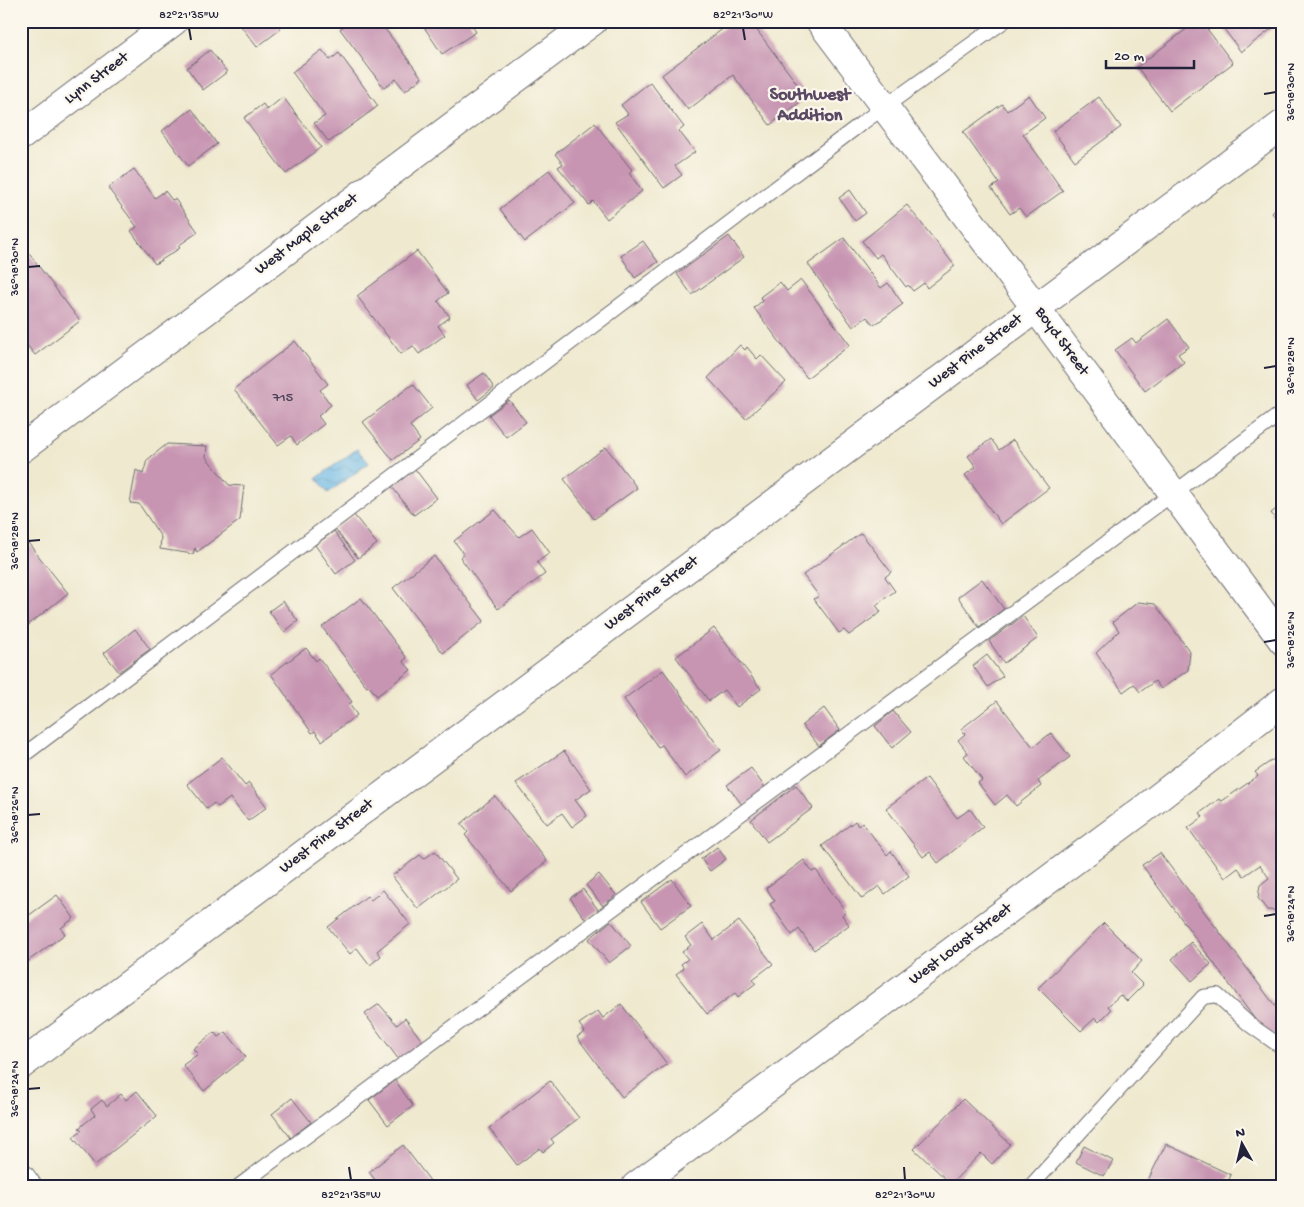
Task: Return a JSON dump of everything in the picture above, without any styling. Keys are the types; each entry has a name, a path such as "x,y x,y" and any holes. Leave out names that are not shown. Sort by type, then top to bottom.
{"street":[{"name":"Lynn Street","path":"21,136 174,21"},
{"name":"West Maple Street","path":"21,450 593,21"},
{"name":"Boyd Street","path":"820,21 1036,307 1283,641"},
{"name":"West Pine Street","path":"21,1066 1283,124"},
{"name":"West Locust Street","path":"636,1186 1145,808 1283,701"},
{"path":"21,1178 26,1186"}],"lane":[{"path":"21,757 885,107 1004,21"},
{"path":"239,1186 1283,412"},
{"path":"1031,1186 1204,997 1210,994 1217,994 1250,1025 1283,1048"}],"water":[{"path":"357,449 369,463 328,493 317,478"}],"building":[{"path":"237,21 275,21 281,29 257,47"},
{"path":"351,21 379,21 422,78 405,91 396,79 384,88 340,29"},
{"path":"420,21 469,21 476,32 442,54"},
{"path":"733,21 750,21 807,97 770,125 733,75 688,110 662,75"},
{"path":"1197,21 1201,21 1233,63 1170,111 1137,67"},
{"path":"1218,21 1282,21 1241,52"},
{"path":"210,50 227,72 203,90 187,68"},
{"path":"322,50 330,60 339,53 378,106 329,142 314,123 325,116 292,72"},
{"path":"650,82 684,127 679,131 695,152 675,166 682,175 664,188 615,122 628,114 621,105"},
{"path":"1029,95 1045,118 1023,134 1063,191 1026,217 1019,208 1010,214 991,188 999,183 963,132 1002,104 1007,111"},
{"path":"283,97 321,147 286,174 244,118 263,104 267,110"},
{"path":"1099,97 1121,127 1075,161 1053,131"},
{"path":"192,109 217,144 188,166 162,131"},
{"path":"595,123 632,170 629,173 642,191 607,219 593,201 589,205 558,167 563,164 555,154"},
{"path":"134,169 155,198 165,191 172,200 175,199 198,232 178,246 180,248 155,264 131,231 137,227 108,188"},
{"path":"549,170 575,203 525,242 500,209"},
{"path":"850,190 866,213 855,221 839,198"},
{"path":"1283,204 1283,227 1272,213"},
{"path":"907,205 955,266 927,288 924,283 913,291 908,285 906,287 881,254 876,258 862,241"},
{"path":"729,236 744,257 692,295 677,274"},
{"path":"844,238 881,288 888,283 903,304 874,325 867,317 853,327 808,264"},
{"path":"643,241 658,262 635,278 621,256"},
{"path":"417,251 448,293 438,301 450,317 438,326 445,335 419,354 413,346 401,354 357,296"},
{"path":"28,252 80,321 35,355 21,338 21,257"},
{"path":"801,280 850,345 807,378 754,308 762,301 760,297 780,282 787,291"},
{"path":"1168,319 1189,347 1178,354 1184,362 1145,391 1115,350 1132,338 1136,343"},
{"path":"295,341 328,384 320,390 331,405 318,416 324,424 297,445 291,436 278,445 234,389"},
{"path":"740,345 745,350 747,347 757,359 761,355 786,382 746,419 708,378"},
{"path":"484,373 494,388 478,400 467,385"},
{"path":"413,384 432,408 410,426 420,440 393,460 363,422"},
{"path":"509,400 526,422 506,437 489,415"},
{"path":"991,439 999,450 1013,440 1049,488 1001,524 965,475 976,467 968,456"},
{"path":"167,444 207,446 206,457 229,485 244,486 240,520 197,552 195,548 193,554 160,549 161,537 139,504 130,503 136,470 143,474 147,460"},
{"path":"606,447 637,488 594,519 564,479"},
{"path":"415,469 437,498 414,515 392,487"},
{"path":"1283,504 1283,529 1271,513"},
{"path":"495,510 519,537 532,528 550,553 537,562 545,574 498,609 460,557 464,554 454,541"},
{"path":"354,515 377,544 358,558 335,529"},
{"path":"334,531 355,560 336,574 315,545"},
{"path":"861,533 891,572 885,577 895,591 876,605 881,612 849,635 844,630 839,633 814,599 819,596 803,575"},
{"path":"21,534 68,593 27,626 21,618"},
{"path":"434,556 484,621 443,653 393,588"},
{"path":"982,579 1004,609 979,627 958,597"},
{"path":"361,598 407,658 403,661 411,670 377,696 369,686 367,687 322,627"},
{"path":"283,601 298,621 284,632 269,611"},
{"path":"1138,602 1155,604 1190,652 1188,670 1161,689 1155,681 1140,692 1134,684 1123,692 1096,653 1119,631 1113,622"},
{"path":"1023,616 1038,638 1004,663 989,641"},
{"path":"714,628 761,689 737,707 724,690 709,701 676,657"},
{"path":"135,629 150,649 119,672 104,653"},
{"path":"306,648 316,661 319,658 352,702 349,704 357,715 322,741 315,731 312,733 271,674"},
{"path":"987,655 1003,676 988,687 973,666"},
{"path":"663,670 721,750 685,777 662,745 658,747 624,699"},
{"path":"997,701 1033,747 1051,733 1070,757 1038,781 1041,786 1016,806 1007,795 995,805 978,783 982,780 964,756 968,753 958,740 965,734 961,729"},
{"path":"824,708 840,730 819,746 802,725"},
{"path":"893,711 911,732 892,748 875,726"},
{"path":"564,751 591,789 575,800 587,816 572,827 562,813 547,824 516,783"},
{"path":"222,757 245,786 249,783 267,807 248,821 230,798 218,807 214,803 207,809 187,784"},
{"path":"1283,757 1283,911 1267,910 1258,898 1260,885 1269,878 1260,865 1244,876 1238,868 1225,878 1188,828 1203,817 1200,813 1219,799 1222,801 1258,776 1255,772 1274,759 1277,761"},
{"path":"751,768 766,789 743,806 727,785"},
{"path":"927,778 957,818 970,809 983,827 938,863 930,852 923,857 886,808"},
{"path":"796,785 813,808 767,842 751,820"},
{"path":"495,796 547,861 511,891 465,835 468,832 461,824"},
{"path":"855,821 858,826 862,822 887,855 891,851 909,876 885,894 879,886 862,899 822,846"},
{"path":"717,847 726,859 710,871 701,859"},
{"path":"435,851 457,879 418,909 392,876 420,855 424,859"},
{"path":"1160,853 1279,1011 1283,1013 1283,1040 1262,1029 1142,865"},
{"path":"804,860 812,872 816,870 846,912 842,915 849,925 814,950 799,929 792,935 770,904 775,901 766,888"},
{"path":"599,874 616,895 603,906 586,885"},
{"path":"672,879 691,906 660,928 641,902"},
{"path":"583,889 599,911 586,920 570,898"},
{"path":"383,890 410,924 377,951 381,956 370,965 357,948 350,954 328,927 367,896 371,900"},
{"path":"57,895 74,918 61,928 65,934 24,964 21,961 21,921"},
{"path":"611,921 631,946 609,963 589,939"},
{"path":"739,921 773,964 753,979 756,983 738,997 735,993 707,1014 676,974 684,968 681,964 688,959 682,952 691,945 685,937 702,924 714,940"},
{"path":"1104,923 1142,961 1131,973 1143,985 1127,1001 1120,995 1108,1006 1111,1010 1099,1022 1095,1018 1081,1031 1038,988"},
{"path":"1191,942 1211,964 1192,981 1172,959"},
{"path":"379,1004 397,1025 405,1018 423,1042 399,1060 365,1014"},
{"path":"621,1004 667,1064 622,1097 577,1037 585,1032 579,1024 598,1011 603,1018"},
{"path":"214,1032 219,1037 226,1032 246,1057 204,1091 183,1065 198,1054 193,1049"},
{"path":"395,1080 413,1106 388,1125 369,1100"},
{"path":"550,1081 579,1118 551,1139 554,1143 543,1152 540,1148 517,1165 489,1128"},
{"path":"137,1091 157,1116 95,1165 73,1137 82,1130 79,1128 95,1115 91,1109 102,1100 107,1106 121,1094 126,1100"},
{"path":"292,1098 311,1122 291,1138 272,1114"},
{"path":"963,1099 1010,1144 992,1164 981,1153 951,1184 914,1149"},
{"path":"1166,1144 1231,1175 1226,1186 1146,1184"},
{"path":"403,1145 434,1186 369,1186 376,1181 369,1172"},
{"path":"1084,1146 1113,1161 1104,1176 1076,1162"}],"district":[{"name":"Southwest Addition","path":"810,105"}]}
